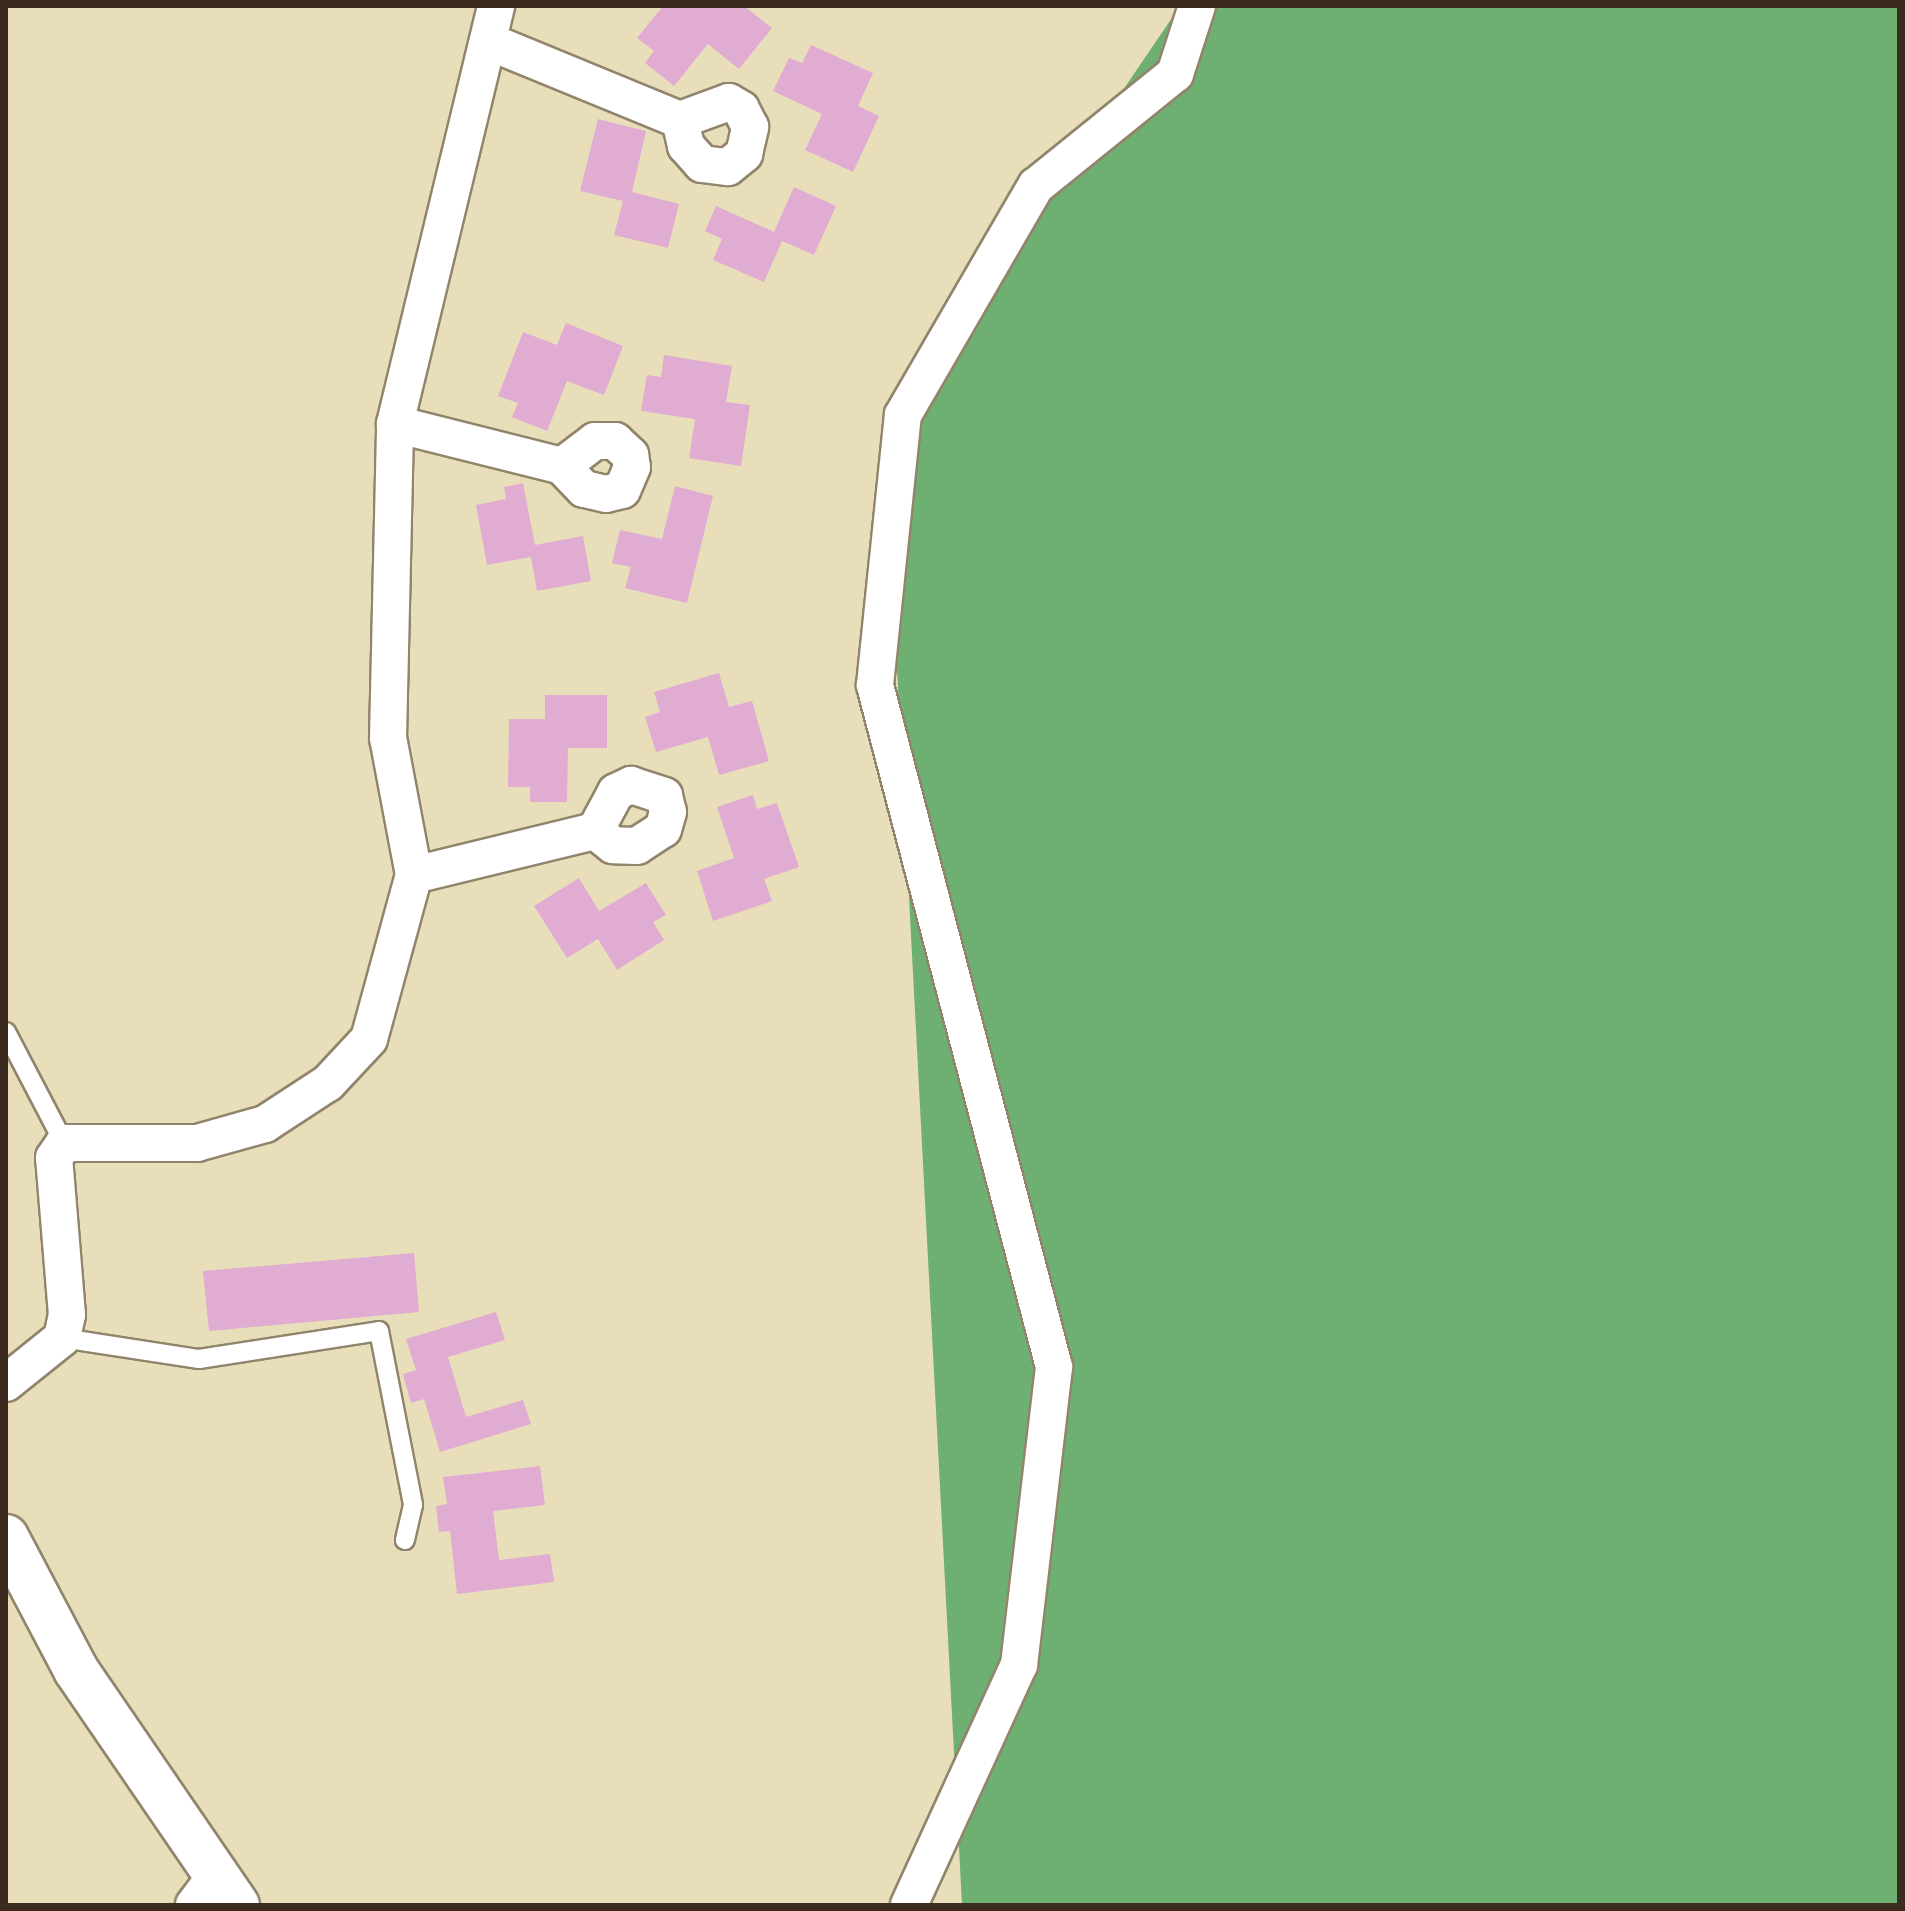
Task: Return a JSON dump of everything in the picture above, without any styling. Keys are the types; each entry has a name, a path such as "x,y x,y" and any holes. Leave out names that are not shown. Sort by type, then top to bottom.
{"street":[{"path":"6,1383 62,1338 67,1315 54,1158 64,1143 197,1143 265,1124 328,1083 369,1039 414,875 388,738 395,424 490,42 496,6"},
{"path":"909,1905 1019,1665 1054,1367 875,685 903,415 1036,186 1175,74 1197,6"},
{"path":"490,42 680,120"},
{"path":"395,424 562,466"},
{"path":"414,875 595,831"},
{"path":"6,1537 76,1670 216,1896"}],"lane":[{"path":"6,1032 64,1143"},
{"path":"62,1338 199,1359 379,1331 413,1505 405,1540"}],"green space":[{"path":"1180,6 1899,6 1899,1905 962,1905 885,441"}],"building":[{"path":"663,6 744,6 772,28 739,69 708,44 674,86 645,63 654,51 637,38"},
{"path":"811,45 873,73 858,106 879,116 853,172 805,150 822,114 773,91 789,58 802,63"},
{"path":"598,119 646,131 632,192 679,204 668,248 614,235 623,201 580,191"},
{"path":"794,187 836,206 814,255 782,241 764,282 713,260 722,239 705,231 716,206 774,232"},
{"path":"566,323 623,346 604,395 567,381 547,431 512,417 518,403 498,396 523,332 557,345"},
{"path":"664,355 732,366 726,402 750,405 741,466 689,458 695,419 641,411 647,375 661,377"},
{"path":"523,483 535,545 583,536 591,581 537,591 531,557 487,565 476,505 506,499 504,487"},
{"path":"675,486 713,496 687,603 625,588 631,567 612,563 620,530 662,539"},
{"path":"719,673 729,707 752,701 769,761 719,775 708,737 656,752 645,717 660,712 654,692"},
{"path":"545,695 607,695 607,748 568,748 567,802 530,802 530,787 508,787 509,719 545,719"},
{"path":"753,795 757,809 777,803 799,867 764,879 772,901 713,921 697,871 734,858 717,807"},
{"path":"579,878 599,911 646,883 666,915 653,922 664,940 617,970 598,939 567,958 534,906"},
{"path":"414,1253 419,1312 209,1331 203,1271"},
{"path":"496,1312 505,1340 448,1357 466,1417 523,1400 531,1424 440,1452 424,1399 411,1403 403,1374 416,1370 406,1339"},
{"path":"540,1466 545,1505 493,1511 499,1560 550,1554 554,1582 457,1594 450,1531 439,1532 436,1506 447,1504 443,1477"}]}
